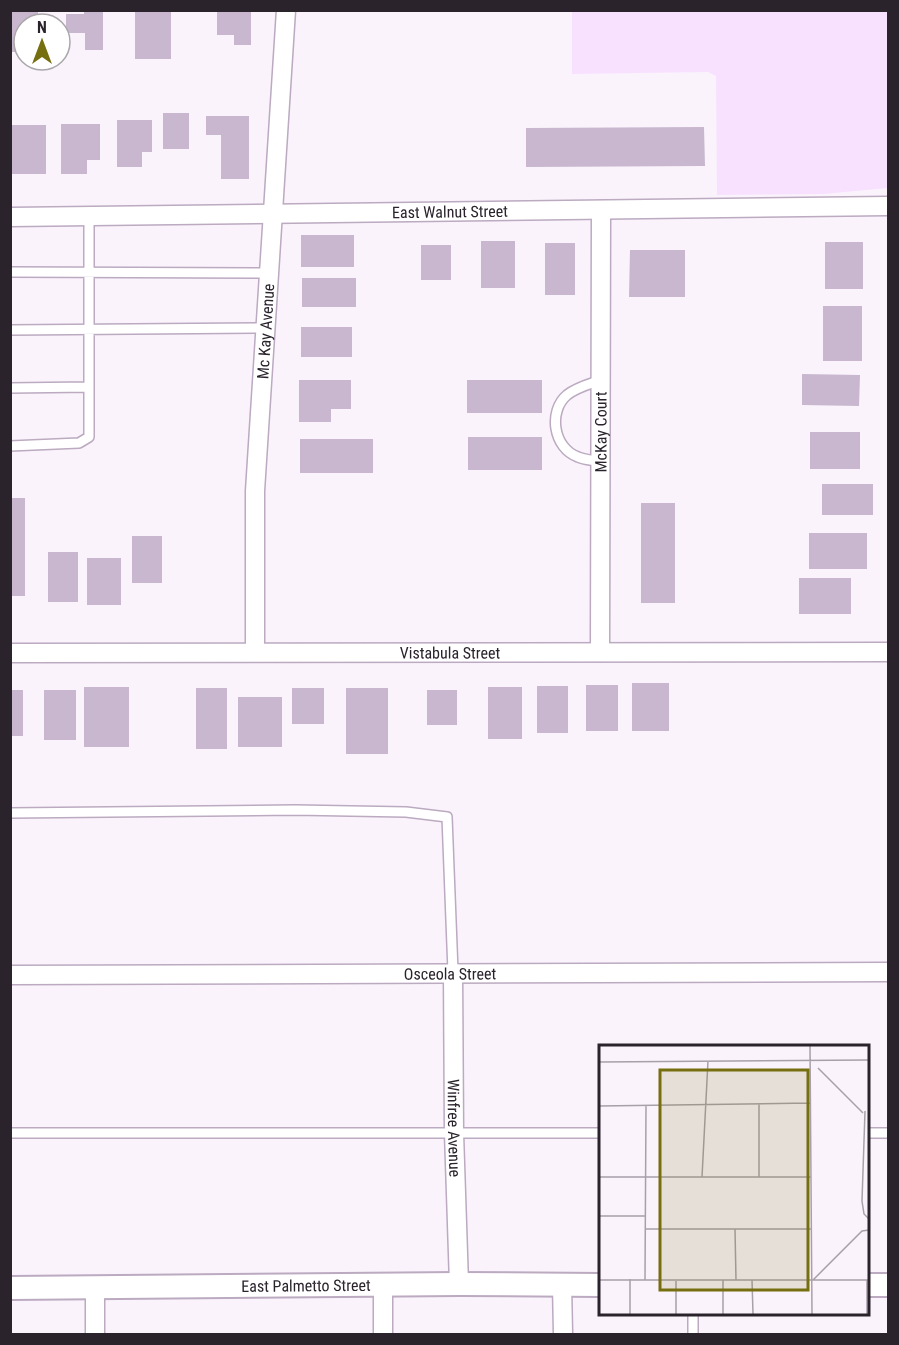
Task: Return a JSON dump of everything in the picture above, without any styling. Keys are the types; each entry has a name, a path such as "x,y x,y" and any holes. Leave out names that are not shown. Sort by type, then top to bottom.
{"street":[{"name":"Mc Kay Avenue","path":"255,652 255,491 286,10"},
{"name":"East Walnut Street","path":"10,217 888,206"},
{"name":"McKay Court","path":"600,652 602,210"},
{"name":"Vistabula Street","path":"10,653 888,652"},
{"name":"Winfree Avenue","path":"453,972 454,1133 459,1284"},
{"name":"Osceola Street","path":"10,975 888,972"},
{"name":"East Palmetto Street","path":"10,1288 383,1284 599,1285"},
{"path":"383,1284 383,1335"},
{"path":"562,1284 563,1335"},
{"path":"869,1285 888,1286"},
{"path":"95,1287 95,1335"}],"lane":[{"path":"10,446 80,443 89,437 89,216"},
{"path":"10,272 270,273"},
{"path":"10,330 266,328"},
{"path":"601,462 576,457 563,446 556,430 555,413 559,404 577,388 602,380"},
{"path":"10,388 89,387"},
{"path":"10,813 295,810 406,812 447,817 453,972"},
{"path":"10,1133 599,1133"},
{"path":"869,1133 888,1133"},
{"path":"693,1315 693,1335"}],"shaded area":[{"path":"572,11 887,11 888,188 823,194 717,195 716,76 708,72 572,74"}],"building":[{"path":"10,10 38,10 38,12 12,12 12,52 10,52"},
{"path":"84,10 103,10 103,50 85,50 85,33 72,33 72,14 84,14"},
{"path":"135,10 171,10 171,59 135,59"},
{"path":"217,10 251,10 251,45 234,45 234,35 217,35"},
{"path":"163,113 189,113 189,149 163,149"},
{"path":"206,116 249,116 249,179 221,179 221,135 206,135"},
{"path":"117,120 152,120 152,152 142,152 142,167 117,167"},
{"path":"61,124 100,124 100,160 87,160 87,174 61,174"},
{"path":"10,125 46,125 46,174 10,174"},
{"path":"704,127 705,166 526,167 526,128"},
{"path":"301,235 354,235 354,267 301,267"},
{"path":"481,241 515,241 515,288 481,288"},
{"path":"825,242 863,242 863,289 825,289"},
{"path":"545,243 575,243 575,295 545,295"},
{"path":"421,245 451,245 451,280 421,280"},
{"path":"630,250 685,250 685,297 629,297"},
{"path":"302,278 356,278 356,307 302,307"},
{"path":"823,306 862,306 862,361 823,361"},
{"path":"301,327 352,327 352,357 301,357"},
{"path":"802,374 860,375 859,406 802,405"},
{"path":"299,380 351,380 351,409 331,409 331,422 299,422"},
{"path":"467,380 542,380 542,413 467,413"},
{"path":"810,432 860,432 860,469 810,469"},
{"path":"468,437 542,437 542,470 468,470"},
{"path":"300,439 373,439 373,473 300,473"},
{"path":"822,484 873,484 873,515 822,515"},
{"path":"10,498 25,498 25,596 10,596"},
{"path":"641,503 675,503 675,603 641,603"},
{"path":"809,533 867,533 867,569 809,569"},
{"path":"132,536 162,536 162,583 132,583"},
{"path":"48,552 78,552 78,602 48,602"},
{"path":"87,558 121,558 121,605 87,605"},
{"path":"799,578 851,578 851,614 799,614"},
{"path":"632,683 669,683 669,731 632,731"},
{"path":"586,685 618,685 618,731 586,731"},
{"path":"537,686 568,686 568,733 537,733"},
{"path":"84,687 129,687 129,747 84,747"},
{"path":"488,687 522,687 522,739 488,739"},
{"path":"196,688 227,688 227,749 196,749"},
{"path":"292,688 324,688 324,724 292,724"},
{"path":"346,688 388,688 388,754 346,754"},
{"path":"10,690 23,690 23,736 10,736"},
{"path":"44,690 76,690 76,740 44,740"},
{"path":"427,690 457,690 457,725 427,725"},
{"path":"238,697 282,697 282,747 238,747"}]}
